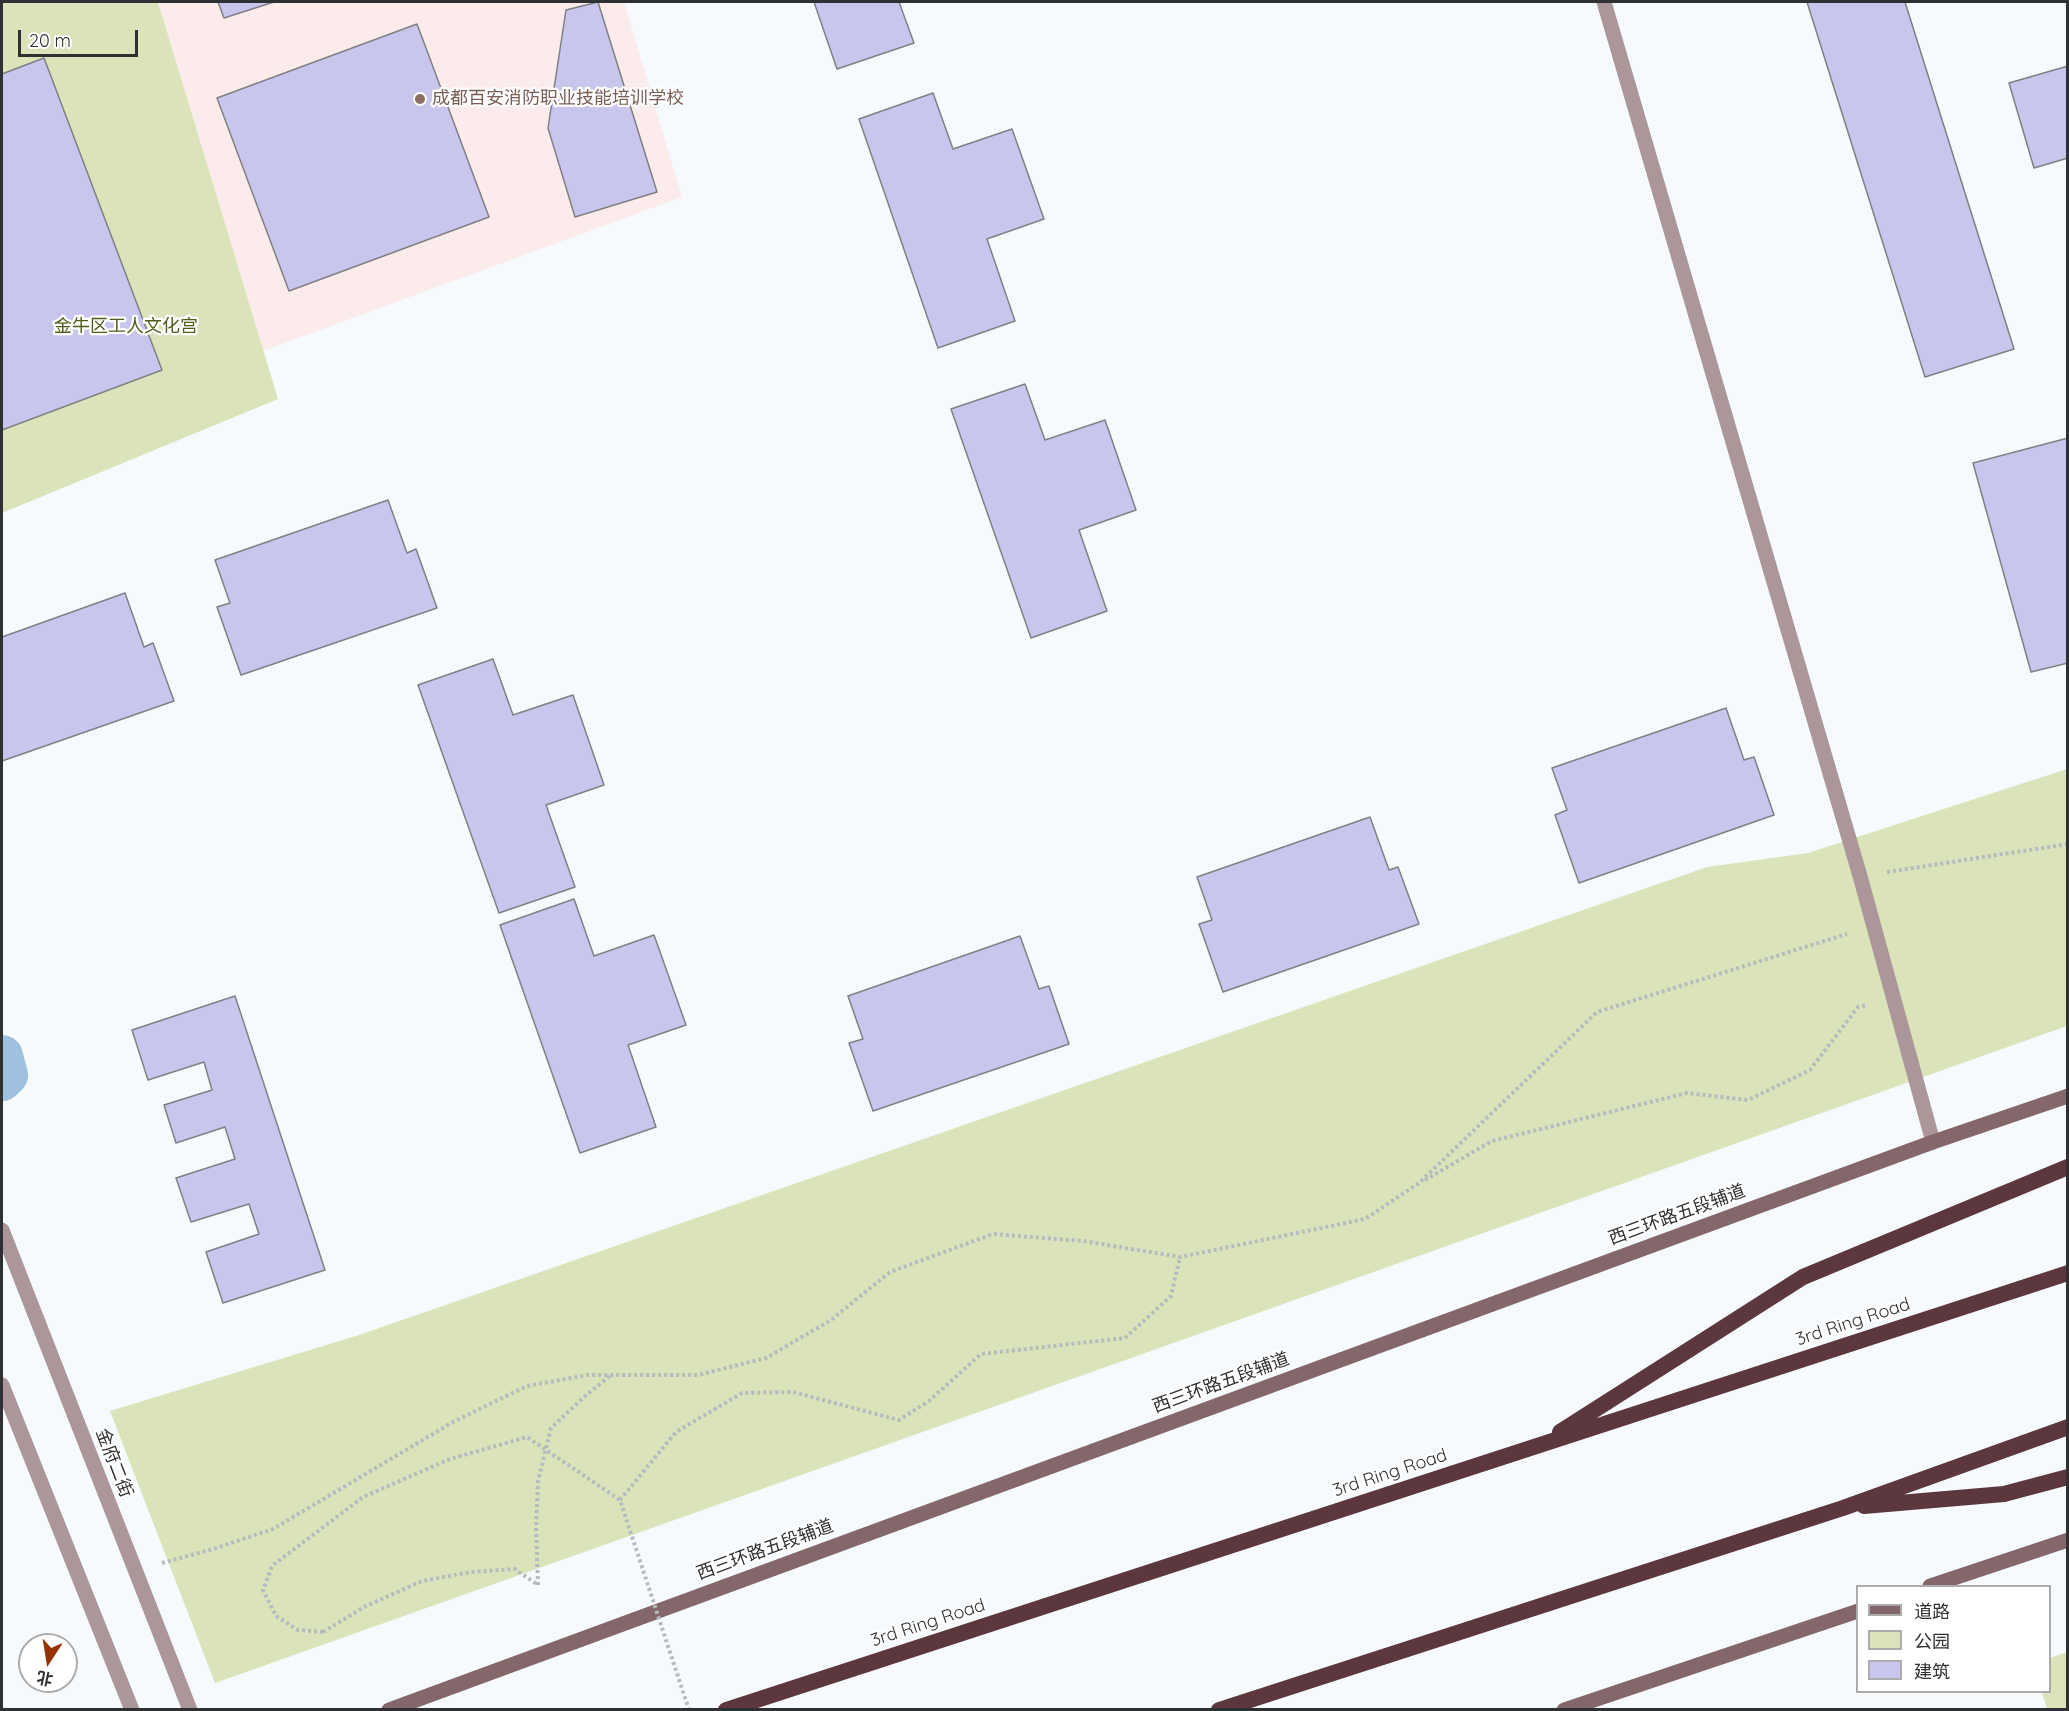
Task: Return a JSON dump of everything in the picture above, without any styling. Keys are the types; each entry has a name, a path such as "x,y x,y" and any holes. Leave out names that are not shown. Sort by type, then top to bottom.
{"highway":[{"path":"1540,1444 1803,1277 2067,1167"},
{"name":"3rd Ring Road","path":"726,1710 2067,1273"},
{"path":"1219,1710 1843,1508 2067,1427"},
{"path":"1843,1508 2004,1494 2067,1477"}],"main road":[{"name":"西三环路五段辅道","path":"389,1710 1933,1142 2067,1096"},
{"path":"1936,1585 2067,1540"},
{"path":"1564,1710 1856,1611"}],"street":[{"path":"1604,2 1860,876 1933,1142"},
{"name":"金府二街","path":"2,1230 190,1710"},
{"path":"2,1385 132,1710"}],"path":[{"path":"1860,876 2067,844"},
{"path":"1419,1183 1597,1012 1874,926"},
{"path":"135,1570 213,1549 273,1529 453,1422 527,1386 588,1375 698,1375 766,1358 831,1320 890,1272 993,1234 1083,1240 1180,1257 1365,1219 1419,1183 1492,1141 1687,1094 1748,1100 1810,1070 1858,1007 1894,999"},
{"path":"620,1500 676,1432 741,1393 793,1392 899,1420 929,1401 981,1354 1125,1338 1171,1296 1180,1257"},
{"path":"611,1375 551,1428 538,1481 536,1528 538,1585 515,1569 471,1572 422,1581 364,1606 323,1632 298,1630 276,1616 262,1590 272,1566 363,1497 450,1459 526,1437 620,1500 689,1710"}],"shaded area":[{"name":"成都百安消防职业技能培训学校","path":"158,2 624,2 682,197 263,351"}],"green space":[{"name":"金牛区工人文化宫","path":"2,2 158,2 278,399 2,513"},
{"path":"2067,769 2067,1026 215,1683 110,1411 359,1335 1707,867 1808,853"},
{"path":"2067,1652 2067,1709 2047,1709 2042,1693 2051,1693 2051,1658"}],"building":[{"path":"218,2 274,2 224,18"},
{"path":"598,2 657,192 575,217 548,128 566,10"},
{"path":"814,2 899,2 914,43 837,69"},
{"path":"1807,2 1905,2 2014,349 1925,377"},
{"path":"417,24 489,217 289,291 217,98"},
{"path":"44,58 162,370 2,430 2,74"},
{"path":"2068,66 2068,158 2034,168 2009,83"},
{"path":"933,93 953,149 1012,129 1044,219 987,239 1015,321 938,348 859,119"},
{"path":"1025,384 1045,440 1105,420 1136,510 1079,530 1107,611 1031,638 951,409"},
{"path":"2068,438 2068,663 2031,672 1973,463"},
{"path":"388,500 407,553 416,549 437,608 241,675 217,607 230,603 215,560"},
{"path":"125,593 144,647 153,643 174,701 2,761 2,637"},
{"path":"493,659 513,715 573,695 604,785 546,805 575,887 499,913 418,685"},
{"path":"1726,708 1744,760 1754,757 1774,815 1579,883 1555,815 1567,810 1552,768"},
{"path":"1370,817 1389,870 1398,867 1419,924 1223,992 1199,924 1212,920 1197,877"},
{"path":"574,899 594,956 654,935 686,1025 628,1045 656,1127 580,1153 500,925"},
{"path":"1020,936 1039,989 1049,986 1069,1044 873,1111 849,1043 863,1039 848,996"},
{"path":"235,996 325,1270 223,1303 206,1252 259,1234 249,1204 191,1222 176,1178 235,1159 225,1127 176,1143 164,1105 212,1090 204,1062 148,1080 132,1030"}],"waterway":[{"path":"2,1056 7,1075 2,1080"}],"place":[{"name":"成都百安消防职业技能培训学校","path":"420,99"}]}
